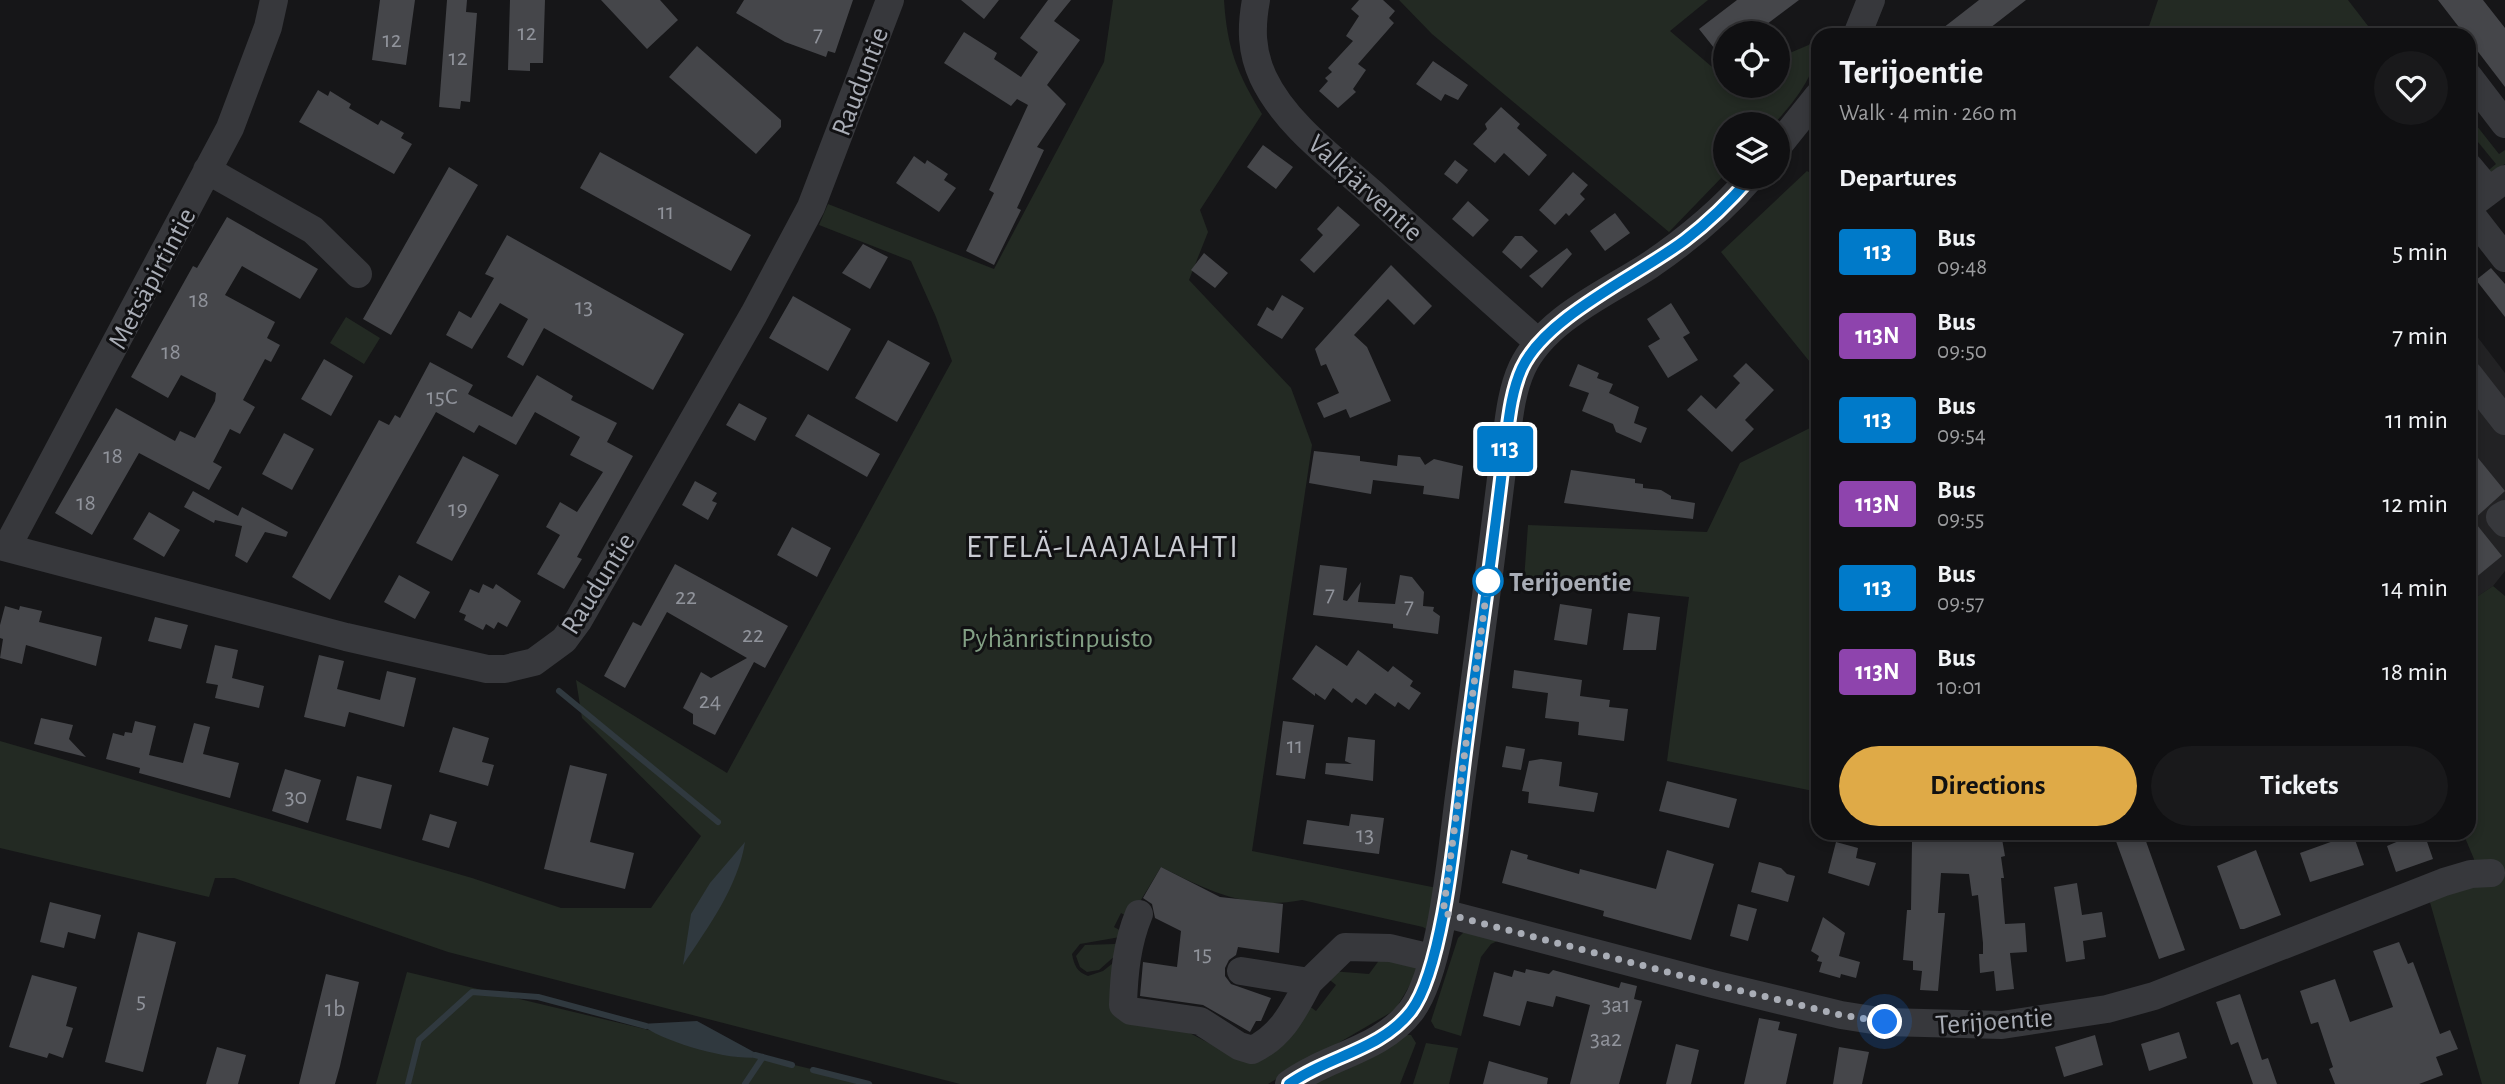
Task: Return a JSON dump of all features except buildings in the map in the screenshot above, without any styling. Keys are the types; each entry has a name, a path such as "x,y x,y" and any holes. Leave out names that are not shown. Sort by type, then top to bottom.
{"street":[{"name":"Metsäpirtintie","path":"4,547 243,100 268,27 274,0"},
{"name":"Rauduntie","path":"4,547 294,624 472,666 505,669 534,662 547,655 578,621 754,314 811,207 890,0"},
{"name":"Valkjärventie","path":"1256,0 1251,28 1254,52 1263,77 1275,97 1312,139 1538,342"},
{"path":"1861,28 1871,0"},
{"path":"2476,86 2505,124"},
{"path":"1790,131 1811,105"},
{"path":"207,170 313,230 358,274"},
{"path":"2476,176 2488,192"},
{"path":"1289,1084 1313,1068 1375,1041 1395,1028 1417,1002 1432,958 1443,913 1514,388 1521,369 1538,342 1553,328 1686,240 1719,212 1740,189"},
{"path":"2476,221 2505,258"},
{"path":"2476,384 2505,421"},
{"path":"2505,513 2500,517 2505,523"},
{"name":"Terijoentie","path":"1443,913 1841,1015 1920,1024 2002,1025 2106,1009 2154,996 2444,882 2471,874 2491,873"},
{"path":"1139,914 1127,950 1123,1004 1131,1011 1200,1021 1239,1046 1252,1050 1267,1043 1286,1024 1309,982 1346,947 1390,948 1432,958"},
{"path":"1241,971 1309,982"}],"shaded area":[{"path":"2476,335 2505,373 2505,508 2491,520 2505,537 2505,571 2493,586 2476,597"},
{"path":"745,842 729,891 683,965 691,914 710,883"},
{"path":"697,1021 763,1057 734,1057 699,1050 665,1038 640,1024"}],"green space":[{"name":"Pyhänristinpuisto","path":"1113,0 1224,0 1235,60 1262,114 1200,210 1208,232 1189,280 1291,388 1312,445 1252,851 1437,888 1431,932 1423,927 1302,900 1264,903 1228,896 1161,867 1130,918 1121,913 1114,927 1123,932 1120,937 1080,944 1072,954 1074,962 1079,970 1088,976 1103,971 1118,959 1116,1002 1170,1023 1240,1059 1308,1005 1316,1011 1336,985 1326,977 1331,971 1369,974 1383,955 1417,966 1417,973 1395,1010 1268,1084 960,1084 448,952 234,878 215,878 209,897 0,848 0,741 472,878 561,908 651,908 701,836 582,718 576,680 727,773 952,361 911,261 819,225 828,204 994,269 1104,62"},
{"path":"1399,0 1708,0 1670,31 1713,68 1713,98 1790,98 1790,53 1811,44 1810,75 1785,112 1713,112 1713,186 1669,232 1432,34"},
{"path":"2158,0 2348,0 2370,28 2148,28"},
{"path":"2476,125 2499,154 2505,150 2505,164 2487,178 2484,174 2496,164 2476,140"},
{"path":"1807,171 1811,173 1811,363 1721,252"},
{"path":"346,317 380,338 364,364 330,343"},
{"path":"1811,428 1811,791 1667,761 1689,597 1524,580 1528,525 1707,532 1740,463"},
{"path":"2493,586 2505,596 2505,1084 2482,1084 2429,899 2476,882 2474,859 2466,840 2476,840 2476,597"},
{"path":"1466,930 1508,936 1491,944 1481,957 1461,1036 1435,1028 1431,1021 1458,938"},
{"path":"1085,945 1118,945 1117,954 1099,970 1087,972 1080,967 1076,956"},
{"path":"407,972 874,1084 376,1084"},
{"path":"1400,1035 1411,1035 1416,1043 1400,1084 1311,1084"},
{"path":"1426,1043 1458,1048 1449,1084 1413,1084"}],"waterway":[{"path":"559,691 718,822"},
{"path":"408,1084 419,1040 472,992 538,997 646,1026"},
{"path":"755,1055 792,1065"},
{"path":"745,1084 763,1057"},
{"path":"813,1070 869,1084"}],"bus line":[{"name":"113","path":"1289,1084 1313,1068 1385,1036 1406,1017 1420,995 1443,913 1503,462 1514,388 1521,369 1530,352 1553,328 1686,240 1719,212 1740,189"}],"place":[{"name":"Terijoentie","path":"1488,581"}],"district":[{"name":"ETELÄ-LAAJALAHTI","path":"1103,546"}],"route":[{"path":"1488,581 1443,913 1713,984 1841,1015 1885,1022"}]}
